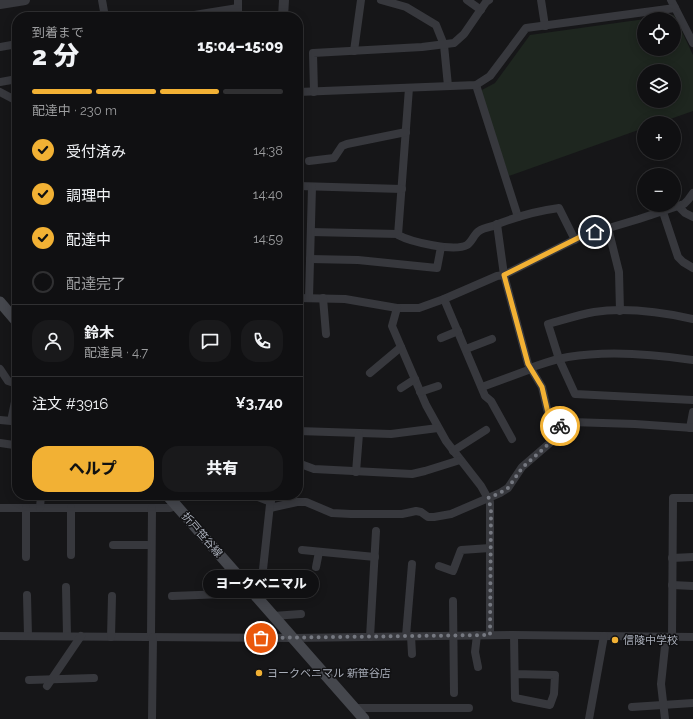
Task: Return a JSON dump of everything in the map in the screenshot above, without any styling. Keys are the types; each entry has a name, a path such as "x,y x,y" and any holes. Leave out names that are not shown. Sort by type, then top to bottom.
{"main road":[{"path":"2,306 12,316"},
{"name":"折戸笹谷線","path":"171,500 364,719"}],"street":[{"path":"0,4 26,0"},
{"path":"102,0 104,12"},
{"path":"283,12 284,0"},
{"path":"354,51 361,0"},
{"path":"381,0 406,7 436,25 444,45 448,86"},
{"path":"468,0 481,10"},
{"path":"314,92 313,53 422,47 454,43 459,40 489,0"},
{"path":"541,0 544,26"},
{"path":"204,12 238,4"},
{"path":"303,92 476,84 490,76 526,28 673,4 693,43"},
{"path":"0,47 12,45"},
{"path":"0,82 12,80"},
{"path":"476,84 518,217"},
{"path":"398,234 409,88"},
{"path":"0,92 12,98"},
{"path":"309,161 334,158 342,146 347,144 406,132"},
{"path":"303,186 402,189"},
{"path":"309,298 312,187"},
{"path":"681,204 688,200 693,193"},
{"path":"311,232 398,234 405,239 441,247 459,247 468,245 479,231 518,217 559,208 575,240"},
{"path":"681,209 693,217"},
{"path":"303,298 345,299 397,308 419,308 497,276 504,275 582,236 663,212 678,257 693,268"},
{"path":"497,224 504,275 530,368 542,387 548,413 564,430"},
{"path":"608,228 620,272 620,311"},
{"path":"310,259 358,260 437,268 441,247"},
{"path":"323,298 326,334"},
{"path":"444,299 485,396 491,401 512,439"},
{"path":"397,308 392,326 420,392 438,428 453,451 481,486 488,498 491,508 490,635"},
{"path":"693,319 664,313 620,311 594,312 548,324 559,359 575,394 693,400"},
{"path":"441,338 458,331"},
{"path":"466,350 492,339"},
{"path":"370,373 401,347"},
{"path":"482,387 530,368 570,356 620,354 664,356 693,360"},
{"path":"0,369 8,381 12,382"},
{"path":"401,388 415,379"},
{"path":"420,392 438,386"},
{"path":"172,596 254,595 261,588 271,502 306,502 332,513 402,514 416,511 421,512 428,517 451,514 500,493 508,488 522,468 564,430 570,422 635,424 691,428 693,412"},
{"path":"0,420 11,421 12,416"},
{"path":"303,431 391,434 438,428"},
{"path":"453,451 486,430"},
{"path":"356,472 359,434"},
{"path":"0,443 12,445"},
{"path":"303,465 314,469 412,474 460,460"},
{"path":"665,719 661,684 669,637 672,585 673,498 693,498"},
{"path":"40,508 41,500"},
{"path":"0,508 170,508 176,506"},
{"path":"26,508 26,557"},
{"path":"71,508 71,555"},
{"path":"152,508 152,719"},
{"path":"370,637 376,531"},
{"path":"113,545 151,545"},
{"path":"439,566 453,571 461,550 490,548"},
{"path":"302,550 375,557"},
{"path":"316,567 318,552"},
{"path":"672,558 693,557"},
{"path":"412,564 408,636 412,654"},
{"path":"672,585 693,586"},
{"path":"66,586 67,636"},
{"path":"28,595 28,636"},
{"path":"112,596 112,637"},
{"path":"453,601 454,693"},
{"path":"273,616 301,614"},
{"path":"514,635 515,698 550,705 554,694 555,675 515,674"},
{"path":"0,636 292,638 514,635 693,637"},
{"path":"50,683 81,636"},
{"path":"477,636 475,652 478,667"},
{"path":"590,719 604,636"},
{"path":"29,680 50,683 94,678"},
{"path":"632,707 693,703"},
{"path":"354,708 469,708"}],"shaded area":[{"path":"637,20 637,56 681,56 681,30 693,55 693,111 679,116 637,116 637,130 509,176 480,91 495,83 530,35"}],"way so far":[{"path":"261,638 490,635 491,508 488,498 508,488 522,468 564,430 560,426"}],"place":[{"name":"ヨークベニマル","path":"261,638"},
{"name":"信陵中学校","path":"615,640"},
{"name":"ヨークベニマル 新笹谷店","path":"259,673"}],"route":[{"path":"560,426 548,413 542,387 528,364 504,275 582,236 595,232"}]}
